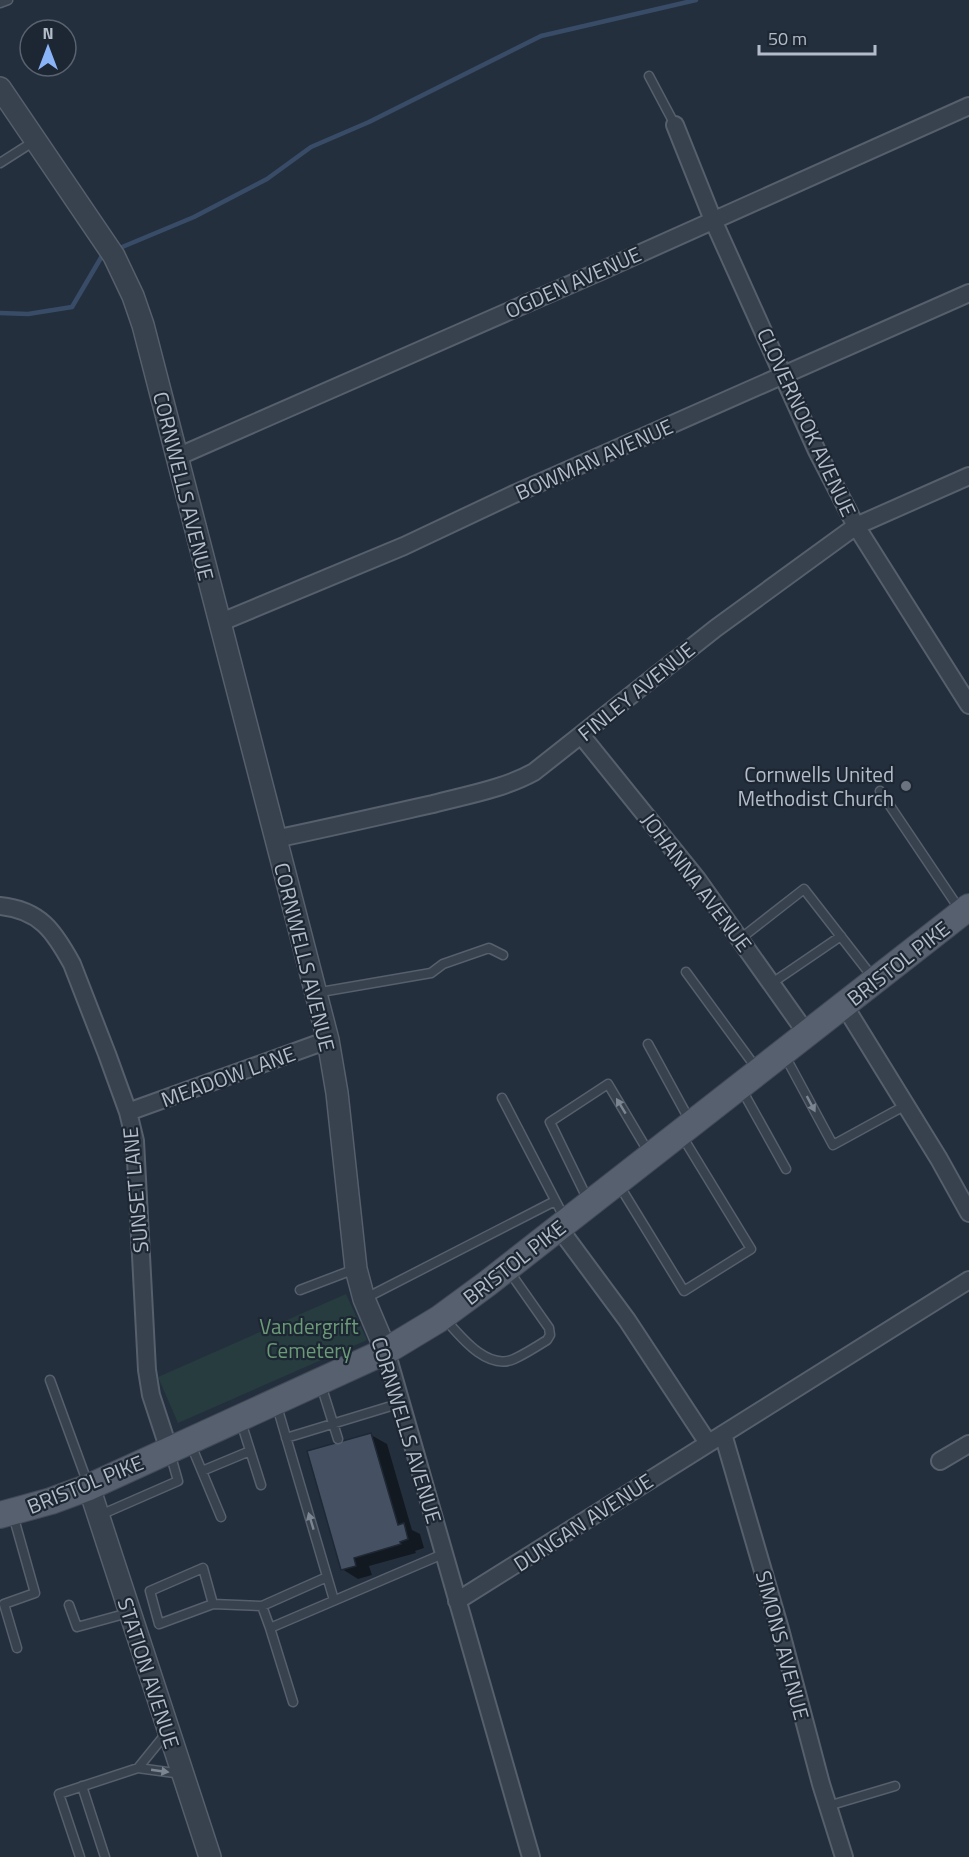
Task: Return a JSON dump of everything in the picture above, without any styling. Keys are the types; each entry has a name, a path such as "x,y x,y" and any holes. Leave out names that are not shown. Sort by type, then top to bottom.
{"main road":[{"name":"BRISTOL PIKE","path":"3,1514 89,1487 240,1419 386,1351 442,1316 507,1268 560,1217 590,1204 966,910"}],"street":[{"name":"CORNWELLS AVENUE","path":"0,87 111,251 133,296 143,325 327,1040 337,1093 356,1269 364,1299 386,1351 531,1857"},
{"name":"OGDEN AVENUE","path":"177,456 603,270 969,106"},
{"name":"CLOVERNOOK AVENUE","path":"675,124 713,220 817,451 856,526 969,705"},
{"name":"BOWMAN AVENUE","path":"219,623 404,546 512,495 969,293"},
{"name":"FINLEY AVENUE","path":"275,839 370,819 486,791 517,781 534,772 716,628 856,526 969,476"},
{"name":"JOHANNA AVENUE","path":"581,735 683,861 807,1034"},
{"name":"SUNSET LANE","path":"0,906 18,908 33,915 60,943 72,964 128,1112 135,1141 148,1377 155,1409 179,1445"},
{"path":"844,1005 906,1104 969,1213"},
{"name":"MEADOW LANE","path":"128,1112 327,1040"},
{"path":"560,1217 708,1443"},
{"path":"723,1434 969,1280"},
{"name":"DUNGAN AVENUE","path":"457,1601 723,1434"},
{"name":"SIMONS AVENUE","path":"723,1434 844,1857"},
{"path":"940,1461 969,1444"},
{"name":"STATION AVENUE","path":"89,1487 210,1857"}],"lane":[{"path":"0,3 8,0"},
{"path":"650,76 675,124"},
{"path":"0,163 36,140"},
{"path":"880,790 966,910"},
{"path":"740,939 804,889 875,980"},
{"path":"772,984 841,936"},
{"path":"315,993 431,973 443,964 489,948 503,955"},
{"path":"686,972 749,1079 786,1169"},
{"path":"617,1182 684,1291 751,1249 686,1129 648,1044"},
{"path":"783,1053 833,1145 906,1104"},
{"path":"590,1204 550,1122 608,1084 651,1156"},
{"path":"364,1299 560,1217 502,1098"},
{"path":"442,1316 462,1338 487,1358 495,1360 512,1360 547,1340 550,1335 549,1328 507,1268"},
{"path":"300,1290 356,1269"},
{"path":"50,1380 89,1487"},
{"path":"320,1382 338,1439"},
{"path":"276,1402 334,1600"},
{"path":"286,1438 401,1403"},
{"path":"240,1419 261,1485"},
{"path":"179,1445 202,1472 221,1517"},
{"path":"98,1516 178,1481 179,1445"},
{"path":"202,1472 250,1451"},
{"path":"3,1514 35,1593 4,1604 17,1648"},
{"path":"270,1628 443,1554"},
{"path":"213,1604 203,1568 150,1591 159,1624 213,1604 262,1606 327,1577"},
{"path":"69,1605 77,1627 129,1613"},
{"path":"262,1606 292,1702"},
{"path":"138,1768 168,1731"},
{"path":"80,1857 59,1794 138,1768 182,1774"},
{"path":"82,1786 105,1857"},
{"path":"828,1806 895,1786"}],"green space":[{"name":"Vandergrift Cemetery","path":"346,1294 367,1340 178,1423 158,1377"}],"building":[{"path":"371,1433 398,1525 404,1523 408,1539 400,1542 401,1544 354,1558 356,1566 341,1570 307,1451"}],"waterway":[{"path":"115,250 194,217 267,179 311,147 369,122 541,36 696,0"},
{"path":"0,313 28,314 72,307 105,254"}],"place":[{"name":"Cornwells United Methodist Church","path":"906,786"}]}
